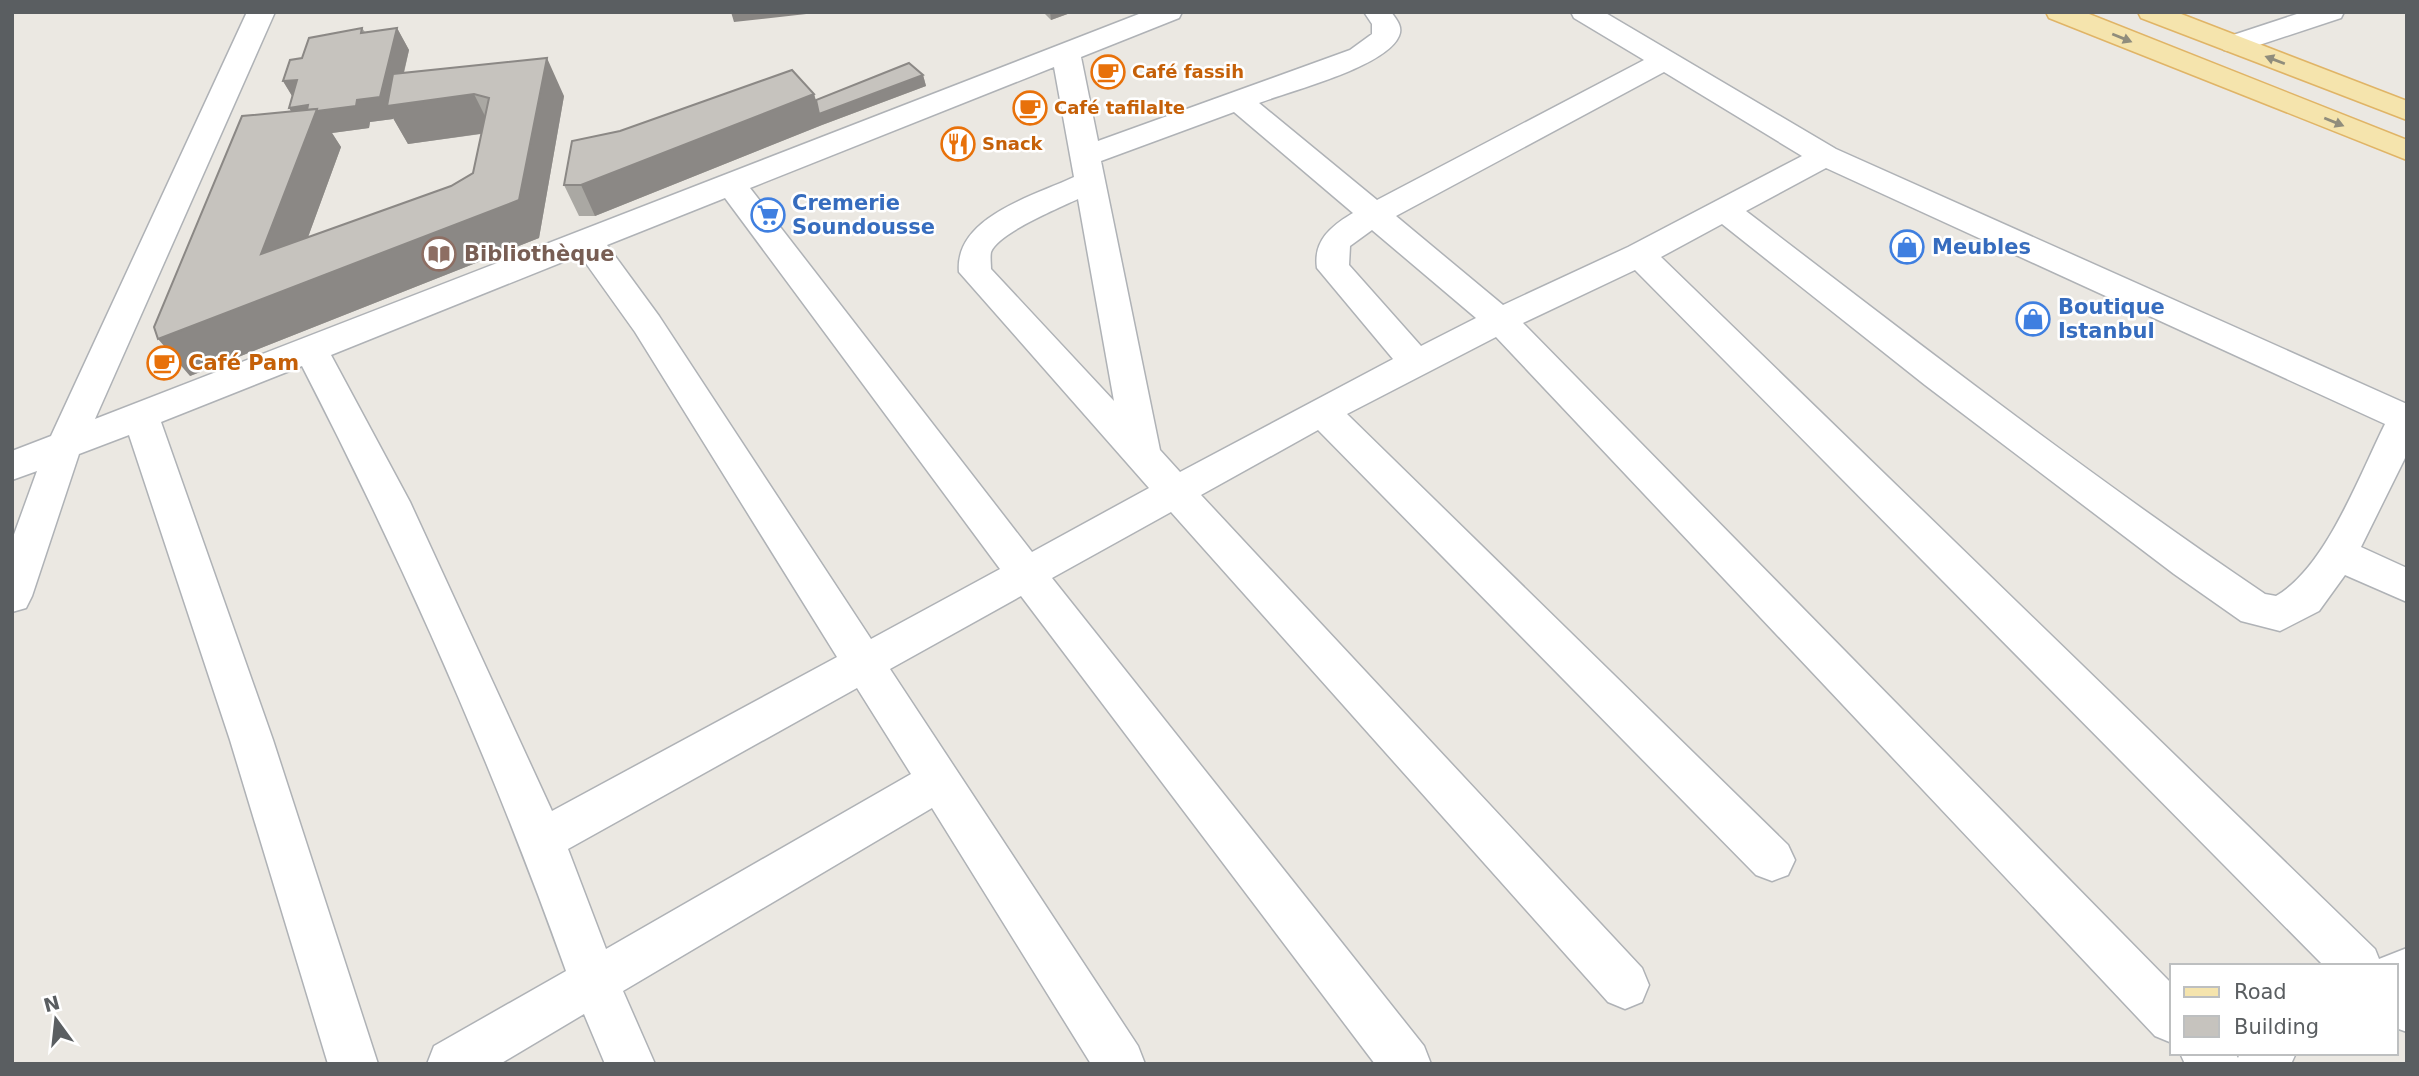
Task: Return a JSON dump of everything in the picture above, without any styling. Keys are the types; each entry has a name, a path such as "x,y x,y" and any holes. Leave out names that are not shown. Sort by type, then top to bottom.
{"main road":[{"path":"2059,12 2407,151"},
{"path":"2151,12 2407,111"}],"street":[{"path":"12,596 63,449 261,12"},
{"path":"12,466 63,449 1169,12"},
{"path":"1377,12 1386,24 1386,35 1378,45 1360,56 1239,101 1087,169 979,243 974,257 975,272 1625,985"},
{"path":"1584,12 1825,156 2406,419 2338,554 2305,598 2280,614 2255,609 2188,563 1937,376 1724,210"},
{"path":"2234,44 2331,12"},
{"path":"1066,54 1142,454"},
{"path":"1416,363 1333,268 1329,254 1334,242 1374,215 1665,60"},
{"path":"1239,101 1500,320 2170,1017"},
{"path":"542,839 1322,411 1500,320 1639,255 1825,156"},
{"path":"731,184 1027,575 1406,1064"},
{"path":"587,240 647,324 1120,1064"},
{"path":"1639,255 2356,964"},
{"path":"311,350 391,502 542,839 593,979 630,1064"},
{"path":"1322,411 1772,860"},
{"path":"141,418 201,579 248,722 353,1064"},
{"path":"2338,554 2407,586"},
{"path":"452,1064 593,979 940,780"}],"building":[{"path":"362,28 361,33 397,28 380,97 357,100 356,106 317,111 307,110 308,105 289,108 297,80 283,81 290,60 302,58 309,38"},
{"path":"547,58 519,200 158,339 154,327 242,116 317,109 261,254 451,186 473,173 489,98 474,94 387,106 393,74"},
{"path":"909,63 923,75 819,114 816,100"},
{"path":"792,70 814,94 581,185 564,185 572,141 620,131"}],"place":[{"name":"Café fassih","path":"1108,72"},
{"name":"Café tafilalte","path":"1030,108"},
{"name":"Snack","path":"958,144"},
{"name":"Cremerie Soundousse","path":"768,215"},
{"name":"Meubles","path":"1907,247"},
{"name":"Bibliothèque","path":"439,254"},
{"name":"Boutique Istanbul","path":"2033,319"},
{"name":"Café Pam","path":"164,363"}]}
